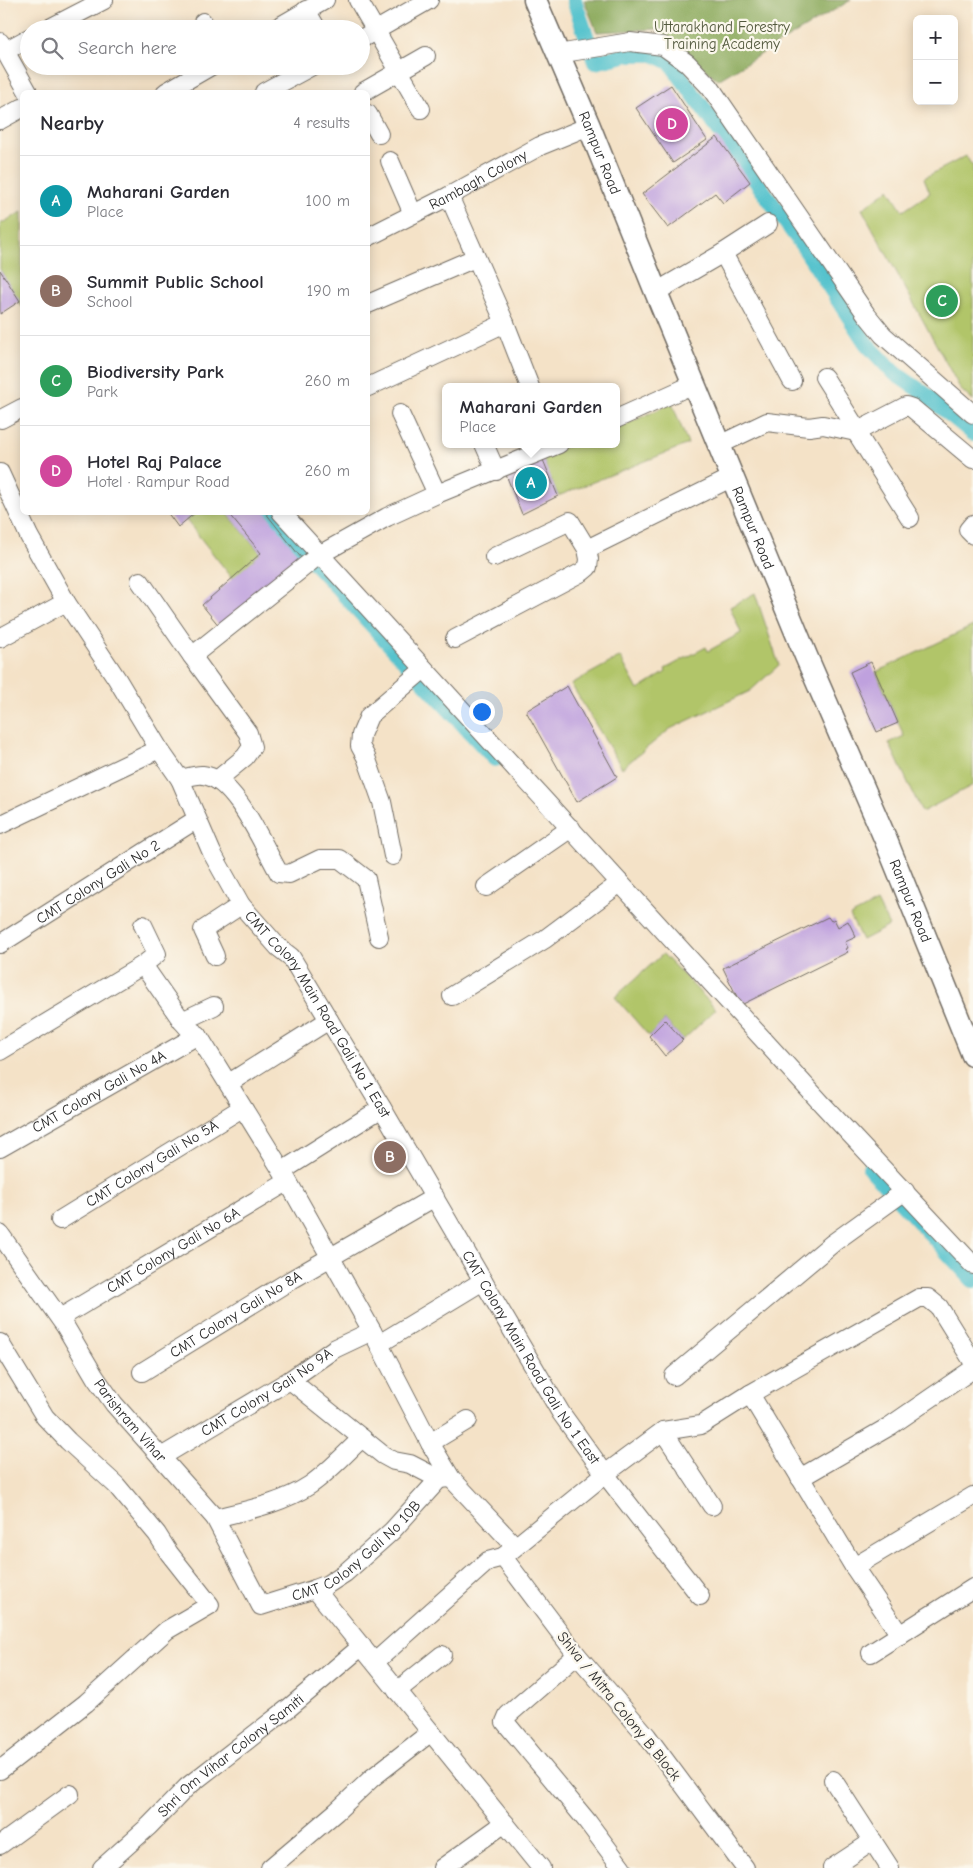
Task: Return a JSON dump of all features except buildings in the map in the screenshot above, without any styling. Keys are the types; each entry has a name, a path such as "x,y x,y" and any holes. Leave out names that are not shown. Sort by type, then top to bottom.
{"main road":[{"name":"Rampur Road","path":"535,0 589,126 806,656 885,838 973,1054"}],"street":[{"path":"65,20 104,0"},
{"path":"288,20 307,6 325,0"},
{"path":"358,0 364,20"},
{"path":"370,33 429,0"},
{"path":"307,6 313,20"},
{"path":"370,36 400,72 421,109"},
{"path":"20,41 2,46 27,90"},
{"path":"558,54 630,42 663,46 687,63 710,87 866,314 883,334 973,414"},
{"path":"368,90 426,56"},
{"path":"169,90 195,75"},
{"path":"268,90 295,75"},
{"path":"0,120 20,109"},
{"path":"370,118 379,134"},
{"name":"Rambagh Colony","path":"370,236 449,196 540,146 589,126"},
{"path":"390,161 413,214"},
{"path":"449,196 505,323 528,383"},
{"path":"656,292 768,224"},
{"path":"723,253 792,381"},
{"path":"370,303 475,258"},
{"path":"370,386 505,323"},
{"path":"824,377 910,518"},
{"path":"620,417 694,384"},
{"path":"720,445 767,422 808,427 823,426 857,431 909,406 973,459"},
{"path":"1,419 20,409"},
{"path":"400,414 437,494"},
{"path":"486,448 496,471"},
{"path":"192,656 315,558 369,519 496,471 548,448"},
{"name":"CMT Colony Main Road Gali No 1 East","path":"0,473 29,536 66,602 180,779 216,860 241,905 278,947 291,957 562,1413 605,1474 700,1596"},
{"path":"587,549 733,476"},
{"path":"283,515 315,558 566,832 823,1104 899,1196 973,1265"},
{"path":"455,639 582,572 588,567 589,559 587,549 570,522 494,557"},
{"path":"973,524 968,530 973,535"},
{"path":"140,581 248,733 252,748 245,757 217,780"},
{"path":"0,638 66,602"},
{"path":"393,856 382,802 366,757 360,746 361,735 369,716 420,672"},
{"path":"0,825 159,749"},
{"path":"180,779 203,775 217,780 232,794 251,820 279,873 288,874 320,859 333,858 340,859 366,879 379,937"},
{"name":"CMT Colony Gali No 2","path":"0,944 197,819"},
{"path":"486,887 566,832"},
{"path":"452,996 545,939 616,886"},
{"path":"215,956 203,930 241,905"},
{"path":"0,1051 143,965 158,954 143,925"},
{"path":"143,965 189,1030 198,1035 284,1176 376,1337 430,1443 445,1478"},
{"path":"182,1021 214,1006"},
{"path":"229,1084 329,1020"},
{"name":"CMT Colony Gali No 4A","path":"0,1148 198,1035"},
{"name":"CMT Colony Gali No 5A","path":"60,1220 242,1108"},
{"name":"CMT Colony Gali No 6A","path":"60,1318 284,1176 382,1108"},
{"path":"674,1376 833,1243 899,1196"},
{"name":"CMT Colony Gali No 8A","path":"142,1372 435,1197"},
{"name":"Parishram Vihar","path":"0,1234 60,1318 114,1404 215,1518 261,1606"},
{"name":"CMT Colony Gali No 9A","path":"162,1457 290,1380 334,1349 376,1337 482,1281"},
{"path":"375,1662 488,1561 509,1552 605,1474 663,1431 701,1424 919,1298 928,1298 938,1307 973,1362"},
{"path":"0,1343 45,1417 116,1485 157,1534 169,1554 210,1605 167,1630 86,1704 0,1770"},
{"path":"800,1478 890,1426 973,1369"},
{"path":"290,1380 383,1455 394,1461 410,1464 445,1478"},
{"path":"750,1394 854,1567 900,1635"},
{"path":"430,1443 468,1420"},
{"path":"663,1431 712,1506"},
{"path":"215,1518 258,1508 285,1498 310,1485 362,1438"},
{"name":"Shiva / Mitra Colony B Block","path":"445,1478 509,1552 577,1655 646,1736 745,1868"},
{"name":"CMT Colony Gali No 10B","path":"261,1606 328,1584 358,1562 445,1478"},
{"path":"854,1567 973,1496"},
{"path":"871,1653 973,1588"},
{"path":"315,1589 541,1868"},
{"name":"Shri Om Vihar Colony Samiti","path":"102,1868 150,1826 187,1787 283,1712 362,1646"},
{"path":"397,1690 442,1654"},
{"path":"577,1655 508,1715 505,1722 587,1821 622,1868"},
{"path":"270,1868 336,1812 372,1778 431,1732"},
{"path":"833,1780 890,1868"},
{"path":"0,1845 70,1794"},
{"path":"442,1868 505,1822"},
{"path":"832,1868 873,1841"}],"green space":[{"name":"Uttarakhand Forestry Training Academy","path":"584,0 851,0 718,80 657,29 597,32"},
{"path":"966,156 971,164 973,164 973,401 961,390 862,209 889,189 903,211 930,193 924,178"},
{"path":"20,213 20,304 0,270 0,224"},
{"path":"672,403 688,444 558,496 541,455 563,448 620,448 620,427"},
{"path":"193,515 229,515 261,553 233,579 186,520"},
{"path":"755,593 779,665 750,691 670,729 622,768 571,684 620,657 638,690 666,672 665,669 706,647 708,651 741,633 730,607"},
{"path":"973,626 973,785 922,812 889,743 904,736 876,672"},
{"path":"877,902 889,926 862,940 850,916"},
{"path":"663,954 716,1009 683,1040 665,1020 649,1036 615,997"}],"waterway":[{"path":"574,0 595,62 629,54 654,54 670,62 803,246 866,343 893,372 925,394 973,433"},
{"path":"274,515 303,550 495,759"},
{"path":"870,1168 973,1280"}],"place":[{"name":"Hotel Raj Palace","path":"672,124"},
{"name":"Biodiversity Park","path":"942,301"},
{"name":"Maharani Garden","path":"531,483"},
{"name":"Summit Public School","path":"390,1157"}]}
